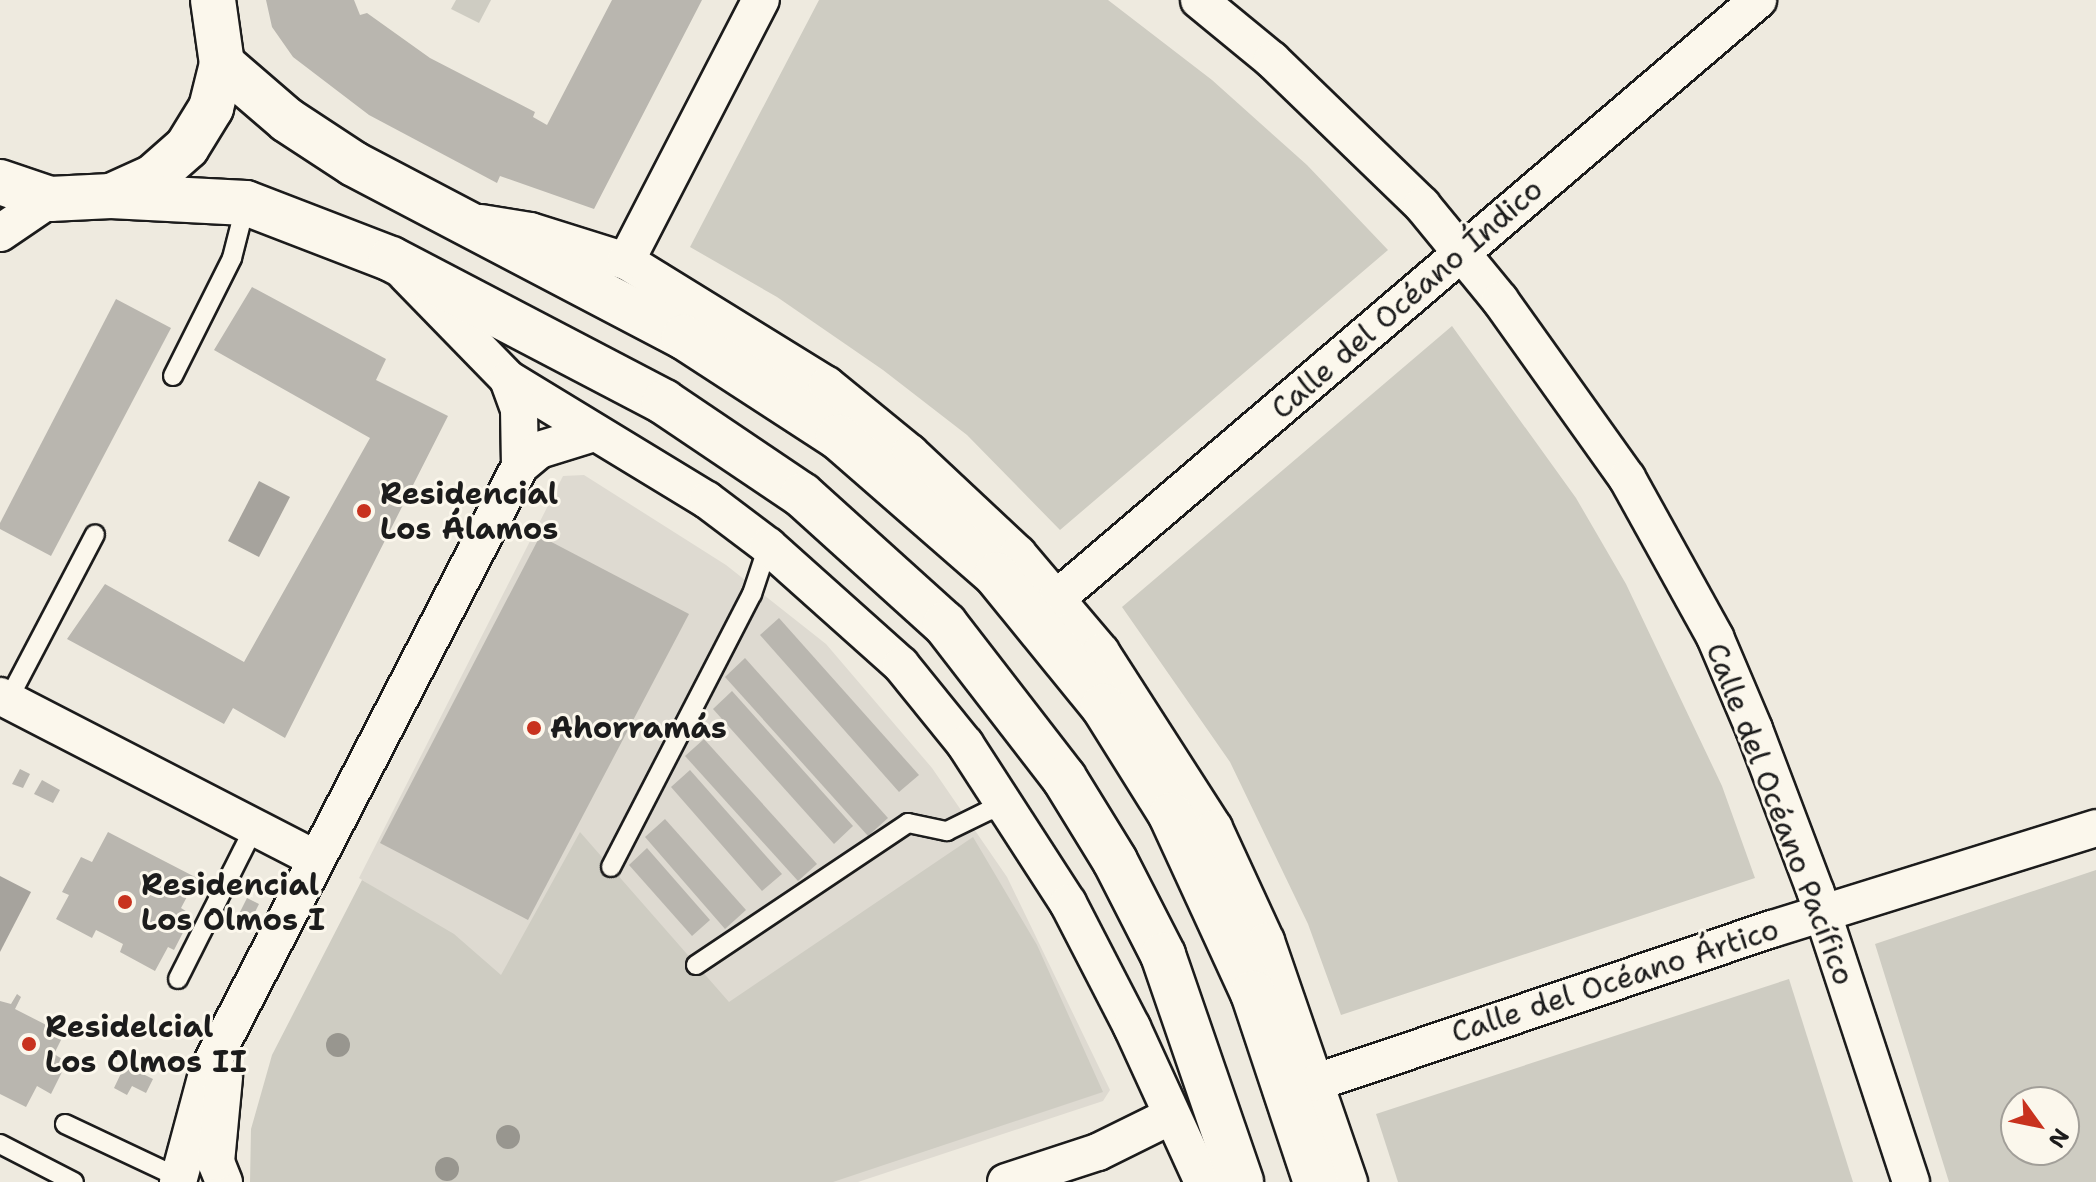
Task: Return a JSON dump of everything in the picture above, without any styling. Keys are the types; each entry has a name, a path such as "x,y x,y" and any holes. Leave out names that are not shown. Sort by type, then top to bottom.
{"street":[{"path":"111,196 153,177 187,147 211,108 222,64 213,0"},
{"path":"626,261 761,0"},
{"name":"Calle del Océano Pacífico","path":"1199,0 1340,123 1462,253 1592,425 1672,556 1754,729 1822,912 1911,1182"},
{"name":"Calle del Océano Índico","path":"1056,599 1758,0"},
{"path":"222,64 287,120 354,164 684,337 838,437 996,575 1103,706 1171,815 1253,993 1316,1182"},
{"path":"0,182 50,199 111,196 246,203 391,259 664,402 740,450 802,495 945,624 1022,720 1115,861 1163,955 1241,1182"},
{"path":"0,233 50,199"},
{"path":"461,219 530,231 626,261 827,385 910,453 1018,554 1140,707 1214,828 1260,927 1317,1082 1349,1182"},
{"path":"391,259 508,379 591,434 707,500 768,546 901,665 1012,812 1068,903 1203,1182"},
{"path":"508,379 521,420 520,466"},
{"path":"179,1180 208,1070 227,1039 316,859 520,466 539,450 591,434"},
{"path":"4,698 316,859"},
{"path":"1139,764 1140,707"},
{"name":"Calle del Océano Ártico","path":"1317,1082 1822,912 2096,828"},
{"path":"1211,903 1260,927"},
{"path":"224,1182 216,1162 227,1039"},
{"path":"1006,1182 1098,1152 1171,1116"}],"lane":[{"path":"173,376 232,258 246,203"},
{"path":"4,698 95,534"},
{"path":"611,867 752,594 768,546"},
{"path":"696,965 908,823 947,831 990,810 1012,812"},
{"path":"178,979 254,828"},
{"path":"65,1124 179,1180"},
{"path":"0,1144 74,1182"}],"shaded area":[{"path":"456,0 491,0 479,23 451,9"},
{"path":"819,0 1108,0 1212,80 1307,165 1388,250 1060,530 967,435 883,370 777,297 690,247"},
{"path":"1452,326 1576,498 1626,584 1722,786 1755,878 1341,1015 1308,924 1230,762 1122,607"},
{"path":"584,475 726,565 826,644 932,768 1007,877 1110,1090 1103,1101 858,1182 641,1182 453,937 359,878 563,476"},
{"path":"259,481 290,497 259,557 228,541"},
{"path":"580,832 729,1002 973,837 1037,945 1103,1092 833,1182 250,1182 251,1129 272,1055 362,880 454,934 501,975"},
{"path":"2096,870 2096,1182 1949,1182 1875,944"},
{"path":"0,876 31,892 0,952"},
{"path":"1789,979 1853,1182 1398,1182 1376,1114"}],"building":[{"path":"266,0 354,0 360,15 367,13 430,58 535,112 533,117 547,125 612,0 702,0 594,209 500,176 497,183 369,115 293,57 272,27"},
{"name":"Residencial Los Álamos","path":"252,287 386,359 376,380 448,416 285,738 233,708 224,724 67,639 105,584 244,662 370,438 214,350"},
{"path":"116,299 171,328 51,556 0,529 0,523"},
{"name":"Ahorramás","path":"540,536 689,614 528,920 380,843"},
{"path":"779,618 919,775 899,792 760,635"},
{"path":"745,658 888,818 868,836 725,677"},
{"path":"732,691 853,826 834,844 713,709"},
{"path":"704,739 817,864 798,881 685,756"},
{"path":"20,769 30,774 23,788 12,784"},
{"path":"690,770 782,874 762,891 671,787"},
{"path":"42,780 60,790 53,803 34,794"},
{"path":"665,819 746,910 725,929 645,837"},
{"name":"Residencial Los Olmos I","path":"108,832 197,878 181,908 192,915 174,950 168,947 155,971 120,952 123,944 96,930 92,938 56,919 69,895 62,892 81,857 92,862"},
{"path":"647,848 710,920 692,936 629,865"},
{"path":"247,898 259,904 251,920 239,914"},
{"name":"Residelcial Los Olmos II","path":"17,994 21,997 15,1009 64,1034 54,1054 67,1062 51,1094 37,1086 26,1107 0,1094 0,1001 11,1004"},
{"path":"125,1065 153,1079 146,1093 132,1086 127,1095 114,1088"}],"place":[{"name":"Residencial Los Álamos","path":"364,511"},
{"name":"Ahorramás","path":"534,728"},
{"name":"Residencial Los Olmos I","path":"125,902"},
{"name":"Residelcial Los Olmos II","path":"29,1044"}]}
